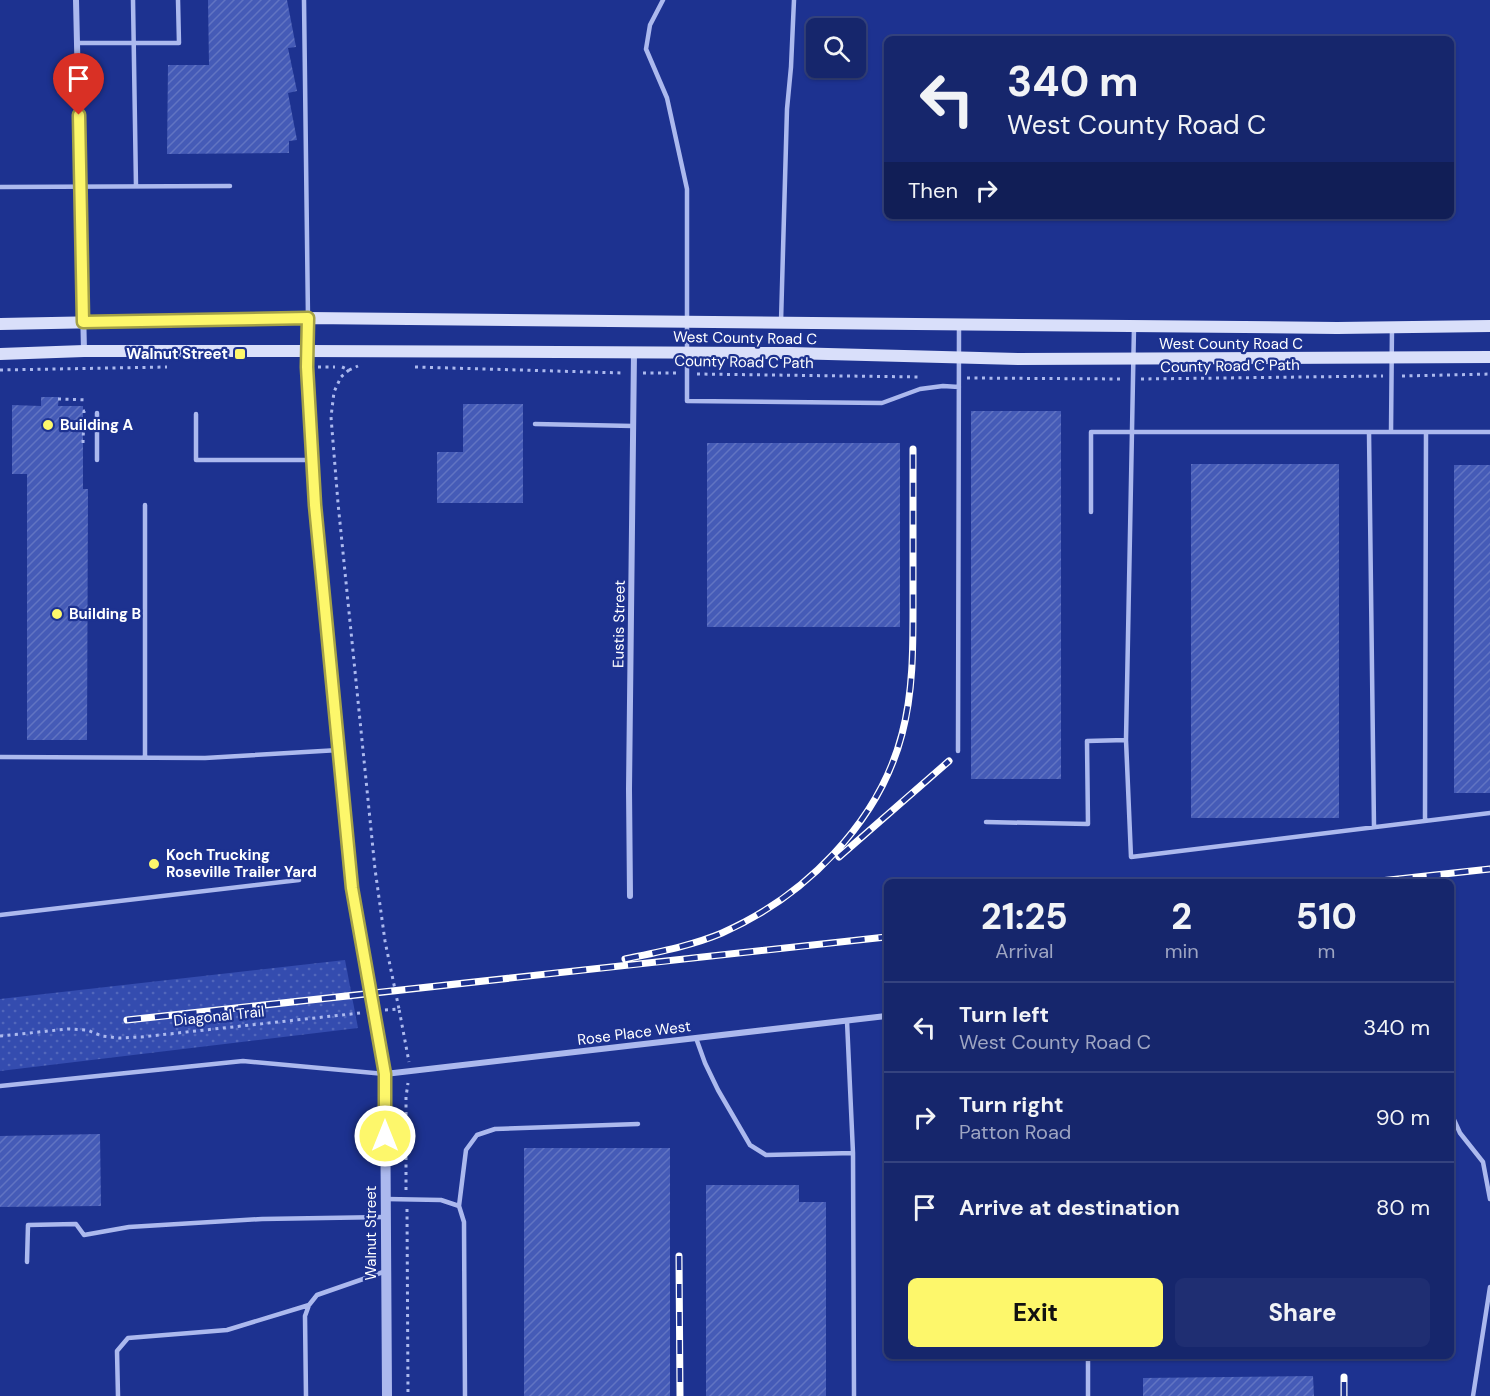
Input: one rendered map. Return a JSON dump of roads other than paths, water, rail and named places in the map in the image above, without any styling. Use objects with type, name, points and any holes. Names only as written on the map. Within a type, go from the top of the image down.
[{"type":"main road","name":"West County Road C","points":[[0,324],[308,318],[1134,326],[1490,326]]},
{"type":"main road","name":"West County Road C","points":[[0,354],[84,351],[307,351],[688,352],[1133,359],[1490,357]]},
{"type":"street","points":[[75,0],[84,351]]},
{"type":"street","name":"Walnut Street","points":[[308,318],[307,367],[311,460],[352,888],[385,1074],[387,1396]]},
{"type":"street","name":"Eustis Street","points":[[630,896],[628,789],[634,352]]},
{"type":"street","name":"Rose Place West","points":[[385,1074],[884,1016]]},
{"type":"lane","points":[[133,0],[136,186]]},
{"type":"lane","points":[[77,43],[179,43],[178,0]]},
{"type":"lane","points":[[304,0],[308,318]]},
{"type":"lane","points":[[663,0],[650,25],[646,49],[667,98],[687,189],[687,401],[882,404],[920,389],[943,386],[959,387]]},
{"type":"lane","points":[[781,322],[787,109],[794,0]]},
{"type":"lane","points":[[0,187],[230,186]]},
{"type":"lane","points":[[958,751],[959,324]]},
{"type":"lane","points":[[1134,326],[1126,740],[1131,857],[1490,813]]},
{"type":"lane","points":[[1391,432],[1392,327]]},
{"type":"lane","points":[[97,413],[97,459]]},
{"type":"lane","points":[[195,414],[195,460],[311,460]]},
{"type":"lane","points":[[535,424],[633,426]]},
{"type":"lane","points":[[1090,512],[1090,432],[1490,432]]},
{"type":"lane","points":[[1369,432],[1374,827]]},
{"type":"lane","points":[[1425,821],[1426,432]]},
{"type":"lane","points":[[145,505],[145,758]]},
{"type":"lane","points":[[986,822],[1088,824],[1087,741],[1126,740]]},
{"type":"lane","points":[[0,757],[205,758],[339,750]]},
{"type":"lane","points":[[0,915],[299,880]]},
{"type":"lane","points":[[847,1021],[853,1153],[854,1396]]},
{"type":"lane","points":[[696,1038],[718,1090],[750,1145],[766,1155],[853,1153]]},
{"type":"lane","points":[[0,1086],[243,1061],[385,1074]]},
{"type":"lane","points":[[1454,1120],[1460,1133],[1483,1162],[1490,1198]]},
{"type":"lane","points":[[465,1396],[464,1222],[459,1206],[466,1150],[477,1134],[495,1129],[638,1124]]},
{"type":"lane","points":[[386,1199],[441,1200],[459,1206]]},
{"type":"lane","points":[[27,1262],[28,1225],[76,1224],[84,1235],[129,1227],[262,1219],[386,1217]]},
{"type":"lane","points":[[306,1396],[305,1316],[309,1305],[317,1295],[386,1271]]},
{"type":"lane","points":[[1473,1396],[1490,1287]]},
{"type":"lane","points":[[118,1396],[117,1351],[128,1338],[227,1330],[309,1305]]},
{"type":"lane","points":[[1088,1359],[1088,1396]]},
{"type":"railway","points":[[625,959],[698,942],[752,918],[809,878],[857,827],[876,798],[891,767],[902,734],[911,682],[913,449]]},
{"type":"railway","points":[[839,857],[949,761]]},
{"type":"railway","points":[[1398,879],[1490,869]]},
{"type":"railway","points":[[127,1020],[884,937]]},
{"type":"railway","points":[[679,1256],[680,1396]]},
{"type":"railway","points":[[1344,1377],[1344,1396]]},
{"type":"place","name":"Walnut Street","points":[[240,354]]},
{"type":"place","name":"Building A","points":[[48,425]]},
{"type":"place","name":"Building B","points":[[57,614]]},
{"type":"place","name":"Koch Trucking Roseville Trailer Yard","points":[[154,864]]}]
